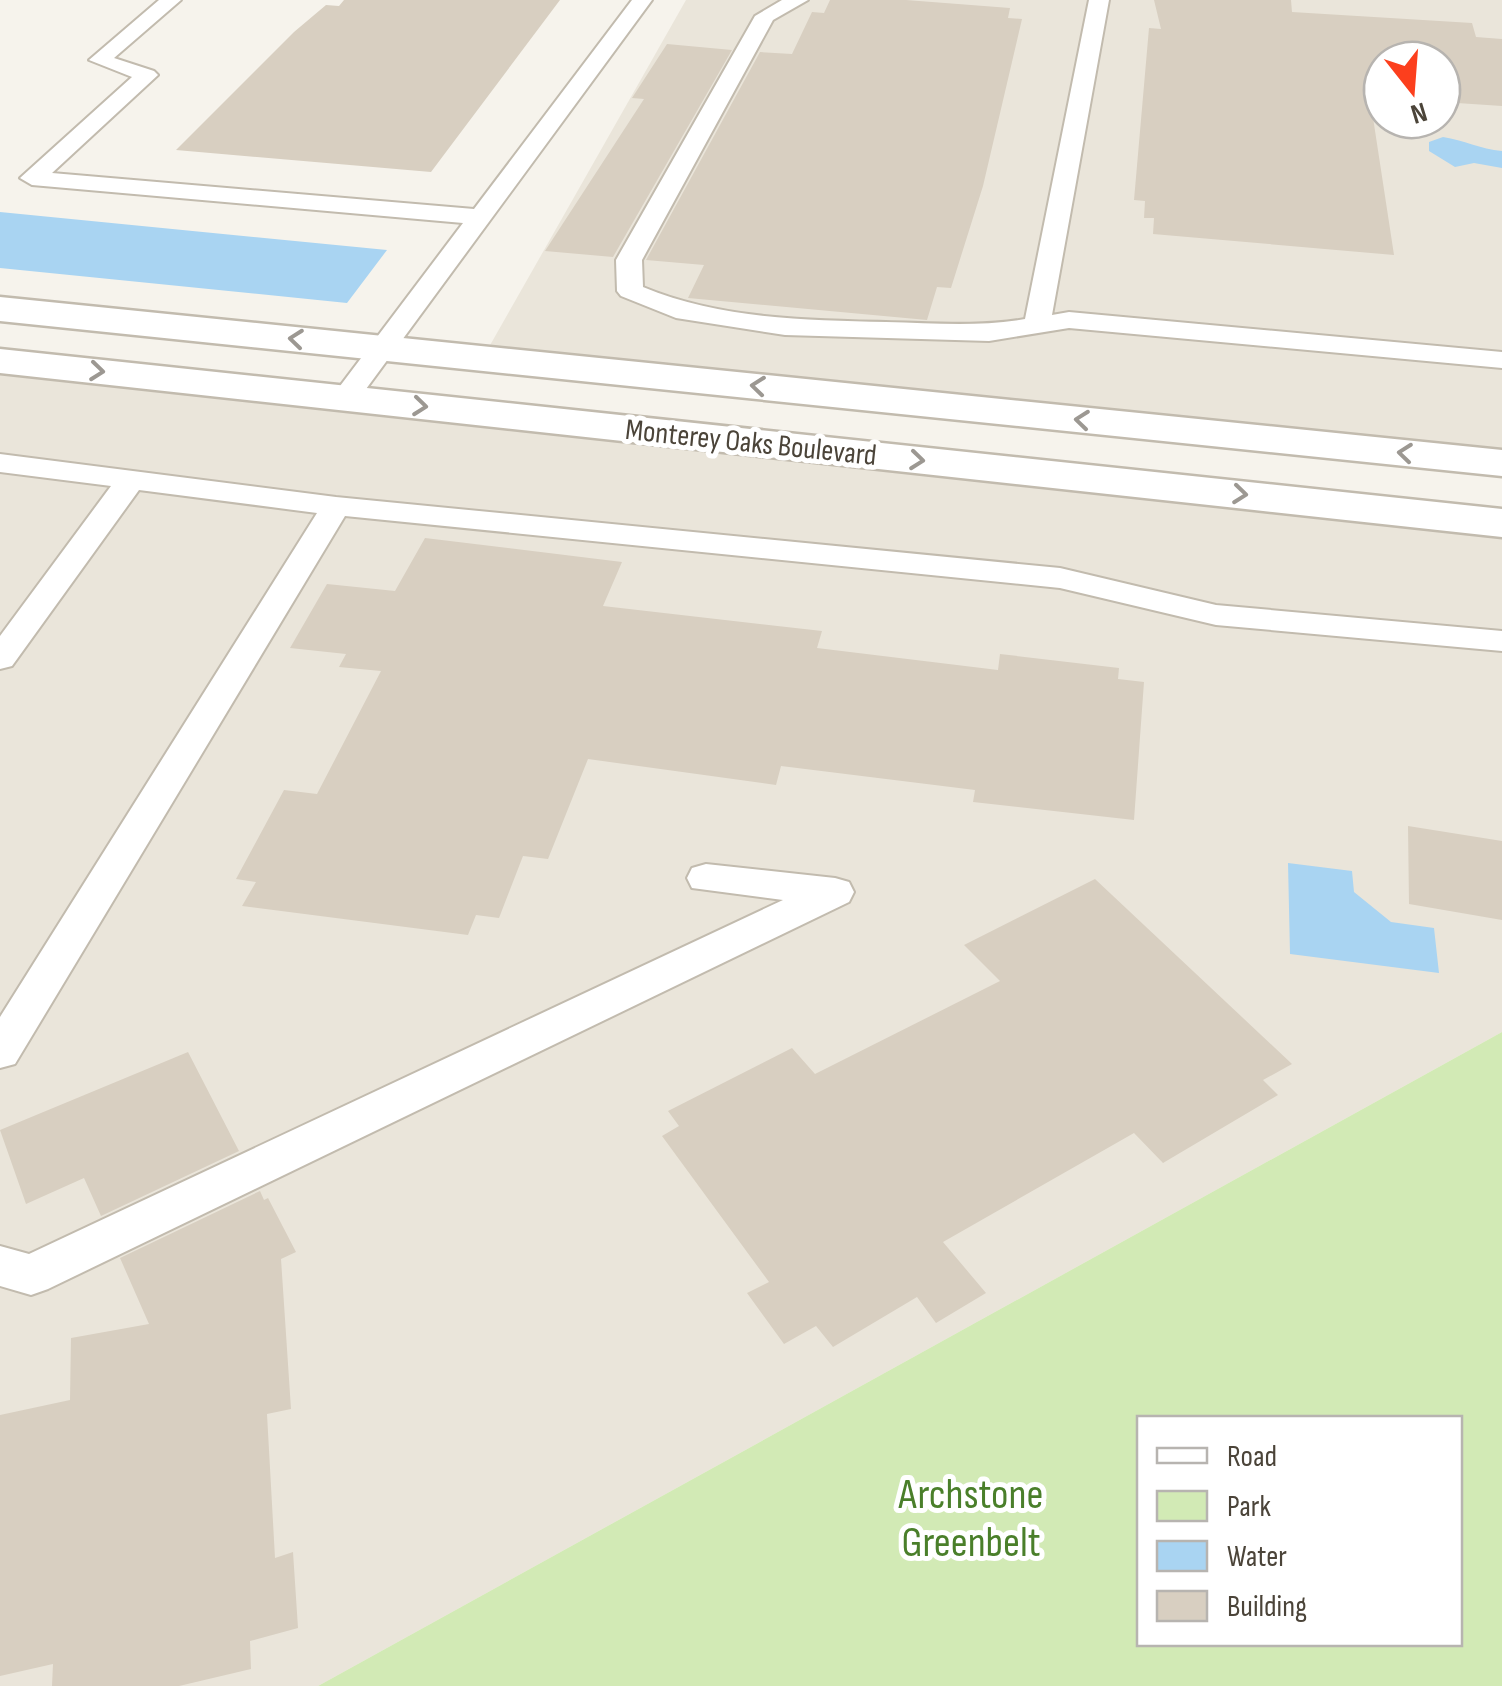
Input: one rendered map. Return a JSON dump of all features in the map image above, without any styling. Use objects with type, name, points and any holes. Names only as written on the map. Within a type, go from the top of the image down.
[{"type":"street","name":"Monterey Oaks Boulevard","points":[[0,309],[1502,463]]},
{"type":"street","name":"Monterey Oaks Boulevard","points":[[0,361],[1502,523]]},
{"type":"lane","points":[[171,0],[99,60],[147,76],[24,177],[480,217]]},
{"type":"lane","points":[[345,398],[642,0]]},
{"type":"lane","points":[[798,0],[765,16],[630,260],[630,291],[676,310],[784,327],[988,332],[1069,320],[1502,360]]},
{"type":"lane","points":[[1037,325],[1100,0]]},
{"type":"lane","points":[[0,463],[336,506],[1060,578],[1216,614],[1502,640]]},
{"type":"lane","points":[[0,658],[132,479]]},
{"type":"lane","points":[[0,1052],[336,506]]},
{"type":"lane","points":[[0,1266],[31,1274],[835,892],[706,878]]},
{"type":"shaded area","points":[[686,0],[1502,0],[1502,449],[489,347]]},
{"type":"shaded area","points":[[0,375],[1502,537],[1502,1032],[318,1686],[0,1686]]},
{"type":"green space","name":"Archstone Greenbelt","points":[[1502,1032],[1502,1686],[318,1686]]},
{"type":"water","points":[[1455,140],[1502,151],[1502,168],[1474,163],[1455,167],[1429,151],[1429,142]]},
{"type":"water","points":[[0,212],[387,250],[347,303],[0,268]]},
{"type":"water","points":[[1288,863],[1352,871],[1354,892],[1391,922],[1434,928],[1439,973],[1290,954]]},
{"type":"building","points":[[344,0],[560,0],[431,172],[176,150],[294,32],[326,5],[339,6]]},
{"type":"building","points":[[830,0],[906,0],[1010,8],[1008,18],[1022,19],[983,186],[951,288],[937,287],[927,320],[688,298],[704,265],[646,260],[760,52],[792,54],[812,12],[824,13]]},
{"type":"building","points":[[1154,0],[1291,0],[1292,12],[1472,23],[1476,37],[1502,39],[1502,106],[1462,103],[1462,40],[1362,40],[1362,140],[1376,140],[1394,255],[1153,234],[1154,218],[1144,218],[1145,201],[1134,200],[1149,28],[1161,29]]},
{"type":"building","points":[[667,44],[732,50],[613,257],[545,251],[644,99],[632,98]]},
{"type":"building","points":[[425,538],[622,562],[603,606],[822,631],[817,648],[998,670],[1000,654],[1119,668],[1118,679],[1144,682],[1134,820],[973,802],[975,790],[781,766],[776,785],[588,759],[548,859],[523,856],[499,918],[476,915],[468,935],[242,906],[256,882],[236,879],[284,790],[317,794],[381,671],[339,667],[346,654],[290,648],[327,584],[395,591]]},
{"type":"building","points":[[1408,826],[1502,841],[1502,920],[1409,904]]},
{"type":"building","points":[[1095,879],[1292,1064],[1263,1080],[1278,1095],[1163,1163],[1134,1133],[943,1242],[986,1293],[936,1323],[917,1297],[833,1347],[816,1326],[784,1344],[747,1293],[769,1282],[662,1136],[679,1126],[668,1111],[792,1048],[815,1074],[1000,981],[964,945]]},
{"type":"building","points":[[188,1052],[239,1151],[101,1216],[84,1178],[26,1204],[0,1130]]},
{"type":"building","points":[[260,1191],[264,1200],[268,1198],[296,1252],[281,1259],[291,1409],[267,1414],[275,1558],[293,1552],[298,1628],[250,1641],[251,1669],[179,1686],[52,1686],[53,1664],[0,1676],[0,1415],[70,1400],[71,1338],[149,1324],[120,1258]]}]
